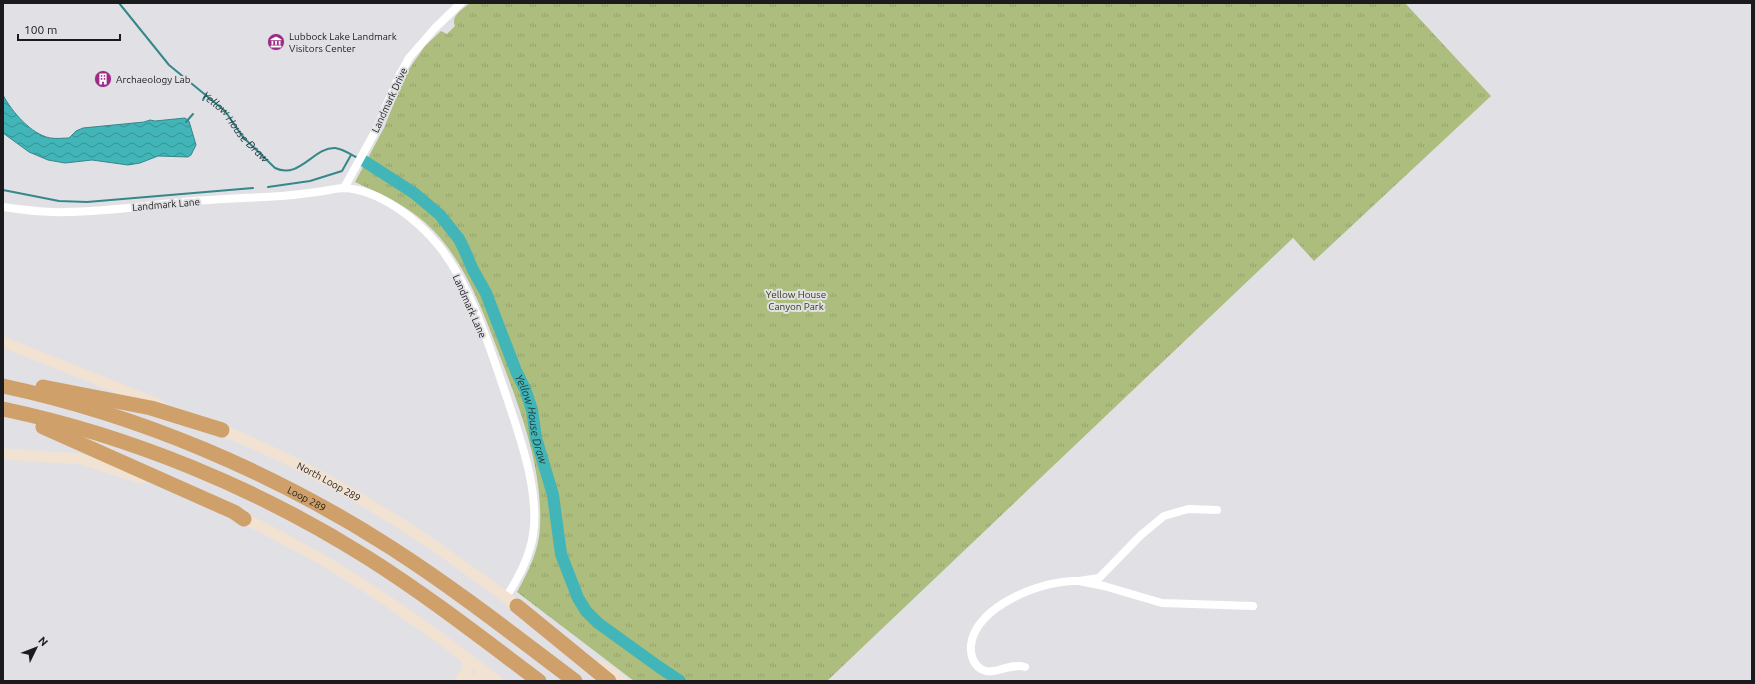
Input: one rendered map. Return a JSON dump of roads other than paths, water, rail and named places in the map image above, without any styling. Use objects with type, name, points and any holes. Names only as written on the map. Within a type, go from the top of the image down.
[{"type":"highway","points":[[3,380],[118,400],[151,408],[222,430]]},
{"type":"highway","name":"Loop 289","points":[[3,386],[72,404],[161,433],[222,457],[286,488],[346,520],[412,562],[575,681]]},
{"type":"highway","name":"Loop 289","points":[[3,409],[82,429],[133,446],[197,470],[269,503],[340,541],[399,578],[443,608],[539,681]]},
{"type":"highway","points":[[3,412],[24,418],[77,441],[234,512],[244,519]]},
{"type":"highway","points":[[511,601],[609,681]]},
{"type":"main road","name":"North Loop 289","points":[[3,342],[222,430],[265,449],[349,492],[416,534],[622,681]]},
{"type":"main road","points":[[3,454],[51,456],[81,459],[97,463],[148,480],[244,519],[304,550],[342,572],[387,601],[497,681]]},
{"type":"main road","points":[[460,681],[467,671],[467,658]]},
{"type":"main road","points":[[471,681],[486,673]]},
{"type":"street","name":"Landmark Drive","points":[[344,188],[376,130],[406,63],[421,44],[461,3]]},
{"type":"street","name":"Landmark Lane","points":[[3,207],[40,211],[84,212],[184,202],[294,195],[344,188],[368,193],[380,198],[396,208],[423,229],[440,248],[451,263],[464,286],[493,358],[521,442],[529,475],[533,504],[533,532],[530,548],[516,582],[511,601]]},
{"type":"street","points":[[1025,667],[1020,665],[1009,666],[990,672],[979,669],[972,659],[970,650],[975,629],[982,620],[996,608],[1031,591],[1053,583],[1099,578],[1141,535],[1164,516],[1188,508],[1217,510]]},
{"type":"street","points":[[1079,581],[1104,586],[1162,603],[1253,606]]},
{"type":"water","points":[[3,95],[11,108],[29,127],[43,136],[50,138],[69,138],[76,131],[83,128],[144,122],[150,120],[155,121],[185,118],[189,121],[196,145],[191,155],[188,157],[158,156],[140,163],[128,165],[92,160],[65,163],[48,160],[29,152],[3,133]]},
{"type":"waterway","name":"Yellow House Draw","points":[[119,3],[169,65],[225,111],[243,137],[275,168],[284,171],[292,170],[327,149],[335,148],[344,150],[356,157]]},
{"type":"waterway","name":"Yellow House Draw","points":[[223,3],[234,3]]},
{"type":"waterway","name":"Yellow House Draw","points":[[203,100],[206,94]]},
{"type":"waterway","points":[[186,122],[193,114]]},
{"type":"waterway","points":[[268,187],[310,181],[342,171],[351,155]]},
{"type":"waterway","name":"Yellow House Draw","points":[[364,161],[414,193],[440,215],[459,239],[473,270],[486,293],[532,410],[536,438],[553,495],[561,554],[578,598],[586,611],[598,623],[680,681]]},
{"type":"waterway","points":[[3,190],[59,201],[87,202],[253,188]]},
{"type":"place","name":"Lubbock Lake Landmark Visitors Center","points":[[276,42]]},
{"type":"place","name":"Archaeology Lab","points":[[103,79]]},
{"type":"park label","name":"Yellow House Canyon Park","points":[[796,300]]}]
